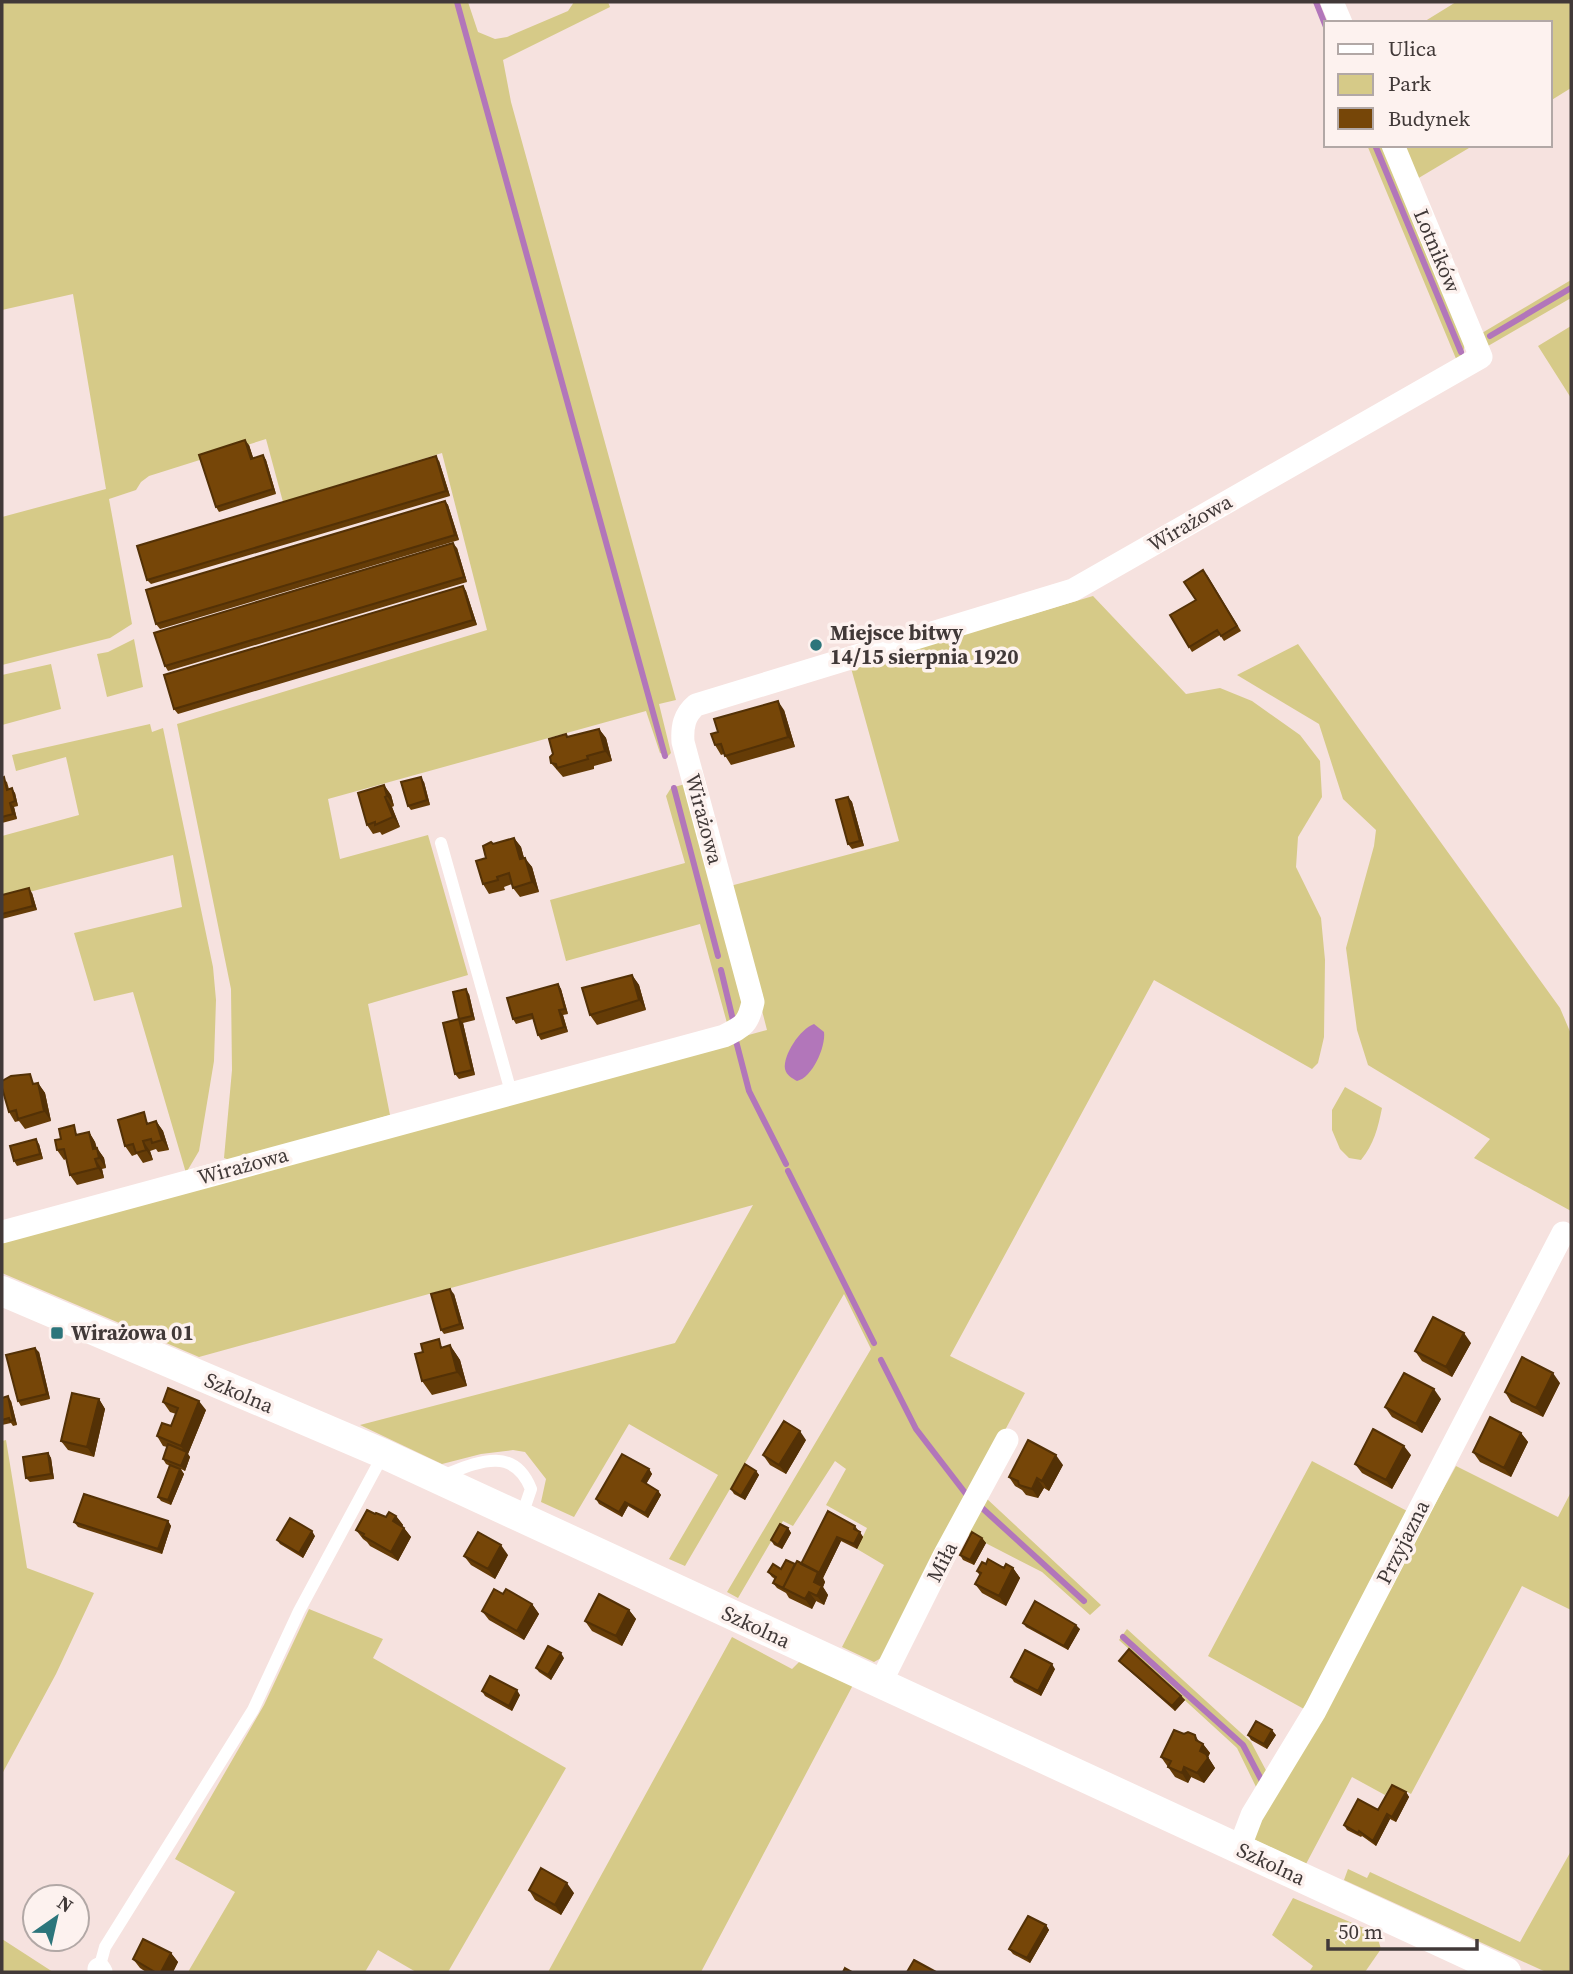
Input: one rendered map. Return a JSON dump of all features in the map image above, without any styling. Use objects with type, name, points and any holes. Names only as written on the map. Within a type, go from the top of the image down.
[{"type":"street","points":[[1332,2],[1340,21]]},
{"type":"street","name":"Lotników","points":[[1393,147],[1481,357]]},
{"type":"street","name":"Wirażowa","points":[[2,1232],[724,1036],[745,1025],[753,1002],[683,742],[682,727],[691,709],[696,705],[1073,590],[1481,357]]},
{"type":"street","name":"Przyjazna","points":[[1238,1849],[1252,1815],[1315,1711],[1563,1233]]},
{"type":"street","name":"Szkolna","points":[[2,1291],[384,1454],[1506,1972]]},
{"type":"street","name":"Miła","points":[[880,1685],[1007,1440]]},
{"type":"lane","points":[[441,843],[511,1092]]},
{"type":"lane","points":[[100,1971],[105,1947],[253,1710],[299,1611],[384,1454]]},
{"type":"lane","points":[[436,1479],[488,1460],[500,1460],[515,1466],[526,1477],[531,1489],[521,1518]]},
{"type":"green space","points":[[2,2],[468,2],[478,32],[495,39],[507,37],[568,11],[574,2],[608,2],[610,7],[503,60],[511,102],[676,700],[659,704],[671,753],[668,756],[660,753],[646,711],[328,799],[340,859],[428,835],[468,975],[368,1004],[390,1115],[232,1161],[224,1158],[232,1070],[231,989],[177,724],[487,630],[442,453],[283,502],[266,439],[149,476],[136,490],[109,499],[132,624],[110,638],[2,665],[2,517],[106,489],[73,294],[2,310]]},
{"type":"green space","points":[[1456,2],[1571,2],[1571,88],[1552,100],[1552,21],[1425,21]]},
{"type":"green space","points":[[1368,147],[1386,147],[1465,345],[1457,361]]},
{"type":"green space","points":[[1404,147],[1471,147],[1417,179]]},
{"type":"green space","points":[[1571,280],[1571,298],[1488,346],[1482,333]]},
{"type":"green space","points":[[1571,326],[1571,398],[1538,346]]},
{"type":"green space","points":[[1093,596],[1186,694],[1220,688],[1252,701],[1300,735],[1320,761],[1322,797],[1298,837],[1296,867],[1321,918],[1325,960],[1324,1037],[1318,1063],[1312,1069],[1154,980],[950,1356],[1025,1393],[883,1657],[874,1662],[842,1647],[884,1565],[857,1549],[867,1528],[826,1505],[846,1469],[835,1461],[793,1526],[783,1521],[738,1598],[727,1592],[871,1349],[844,1294],[685,1566],[669,1559],[718,1475],[629,1424],[574,1517],[541,1502],[546,1479],[525,1452],[513,1450],[481,1454],[442,1464],[360,1425],[675,1343],[753,1205],[199,1357],[2,1273],[2,1240],[767,1030],[730,886],[899,841],[851,668]]},
{"type":"green space","points":[[134,639],[143,687],[107,697],[97,654],[108,652]]},
{"type":"green space","points":[[1298,644],[1560,1008],[1571,1034],[1571,1211],[1474,1158],[1490,1139],[1368,1065],[1357,1030],[1346,948],[1376,830],[1343,799],[1319,724],[1237,675]]},
{"type":"green space","points":[[51,664],[61,709],[2,725],[2,675]]},
{"type":"green space","points":[[150,724],[152,732],[163,728],[213,967],[216,1000],[214,1061],[199,1151],[186,1173],[133,992],[94,1001],[74,933],[182,907],[173,855],[2,899],[2,836],[79,815],[66,757],[16,771],[12,755]]},
{"type":"green space","points":[[685,784],[743,1007],[742,1015],[727,1023],[700,924],[566,961],[550,900],[685,863],[666,796],[671,788]]},
{"type":"green space","points":[[1345,1087],[1382,1108],[1375,1136],[1361,1160],[1349,1158],[1340,1149],[1332,1130],[1332,1110]]},
{"type":"green space","points":[[6,1440],[27,1568],[94,1593],[56,1674],[2,1774],[2,1441]]},
{"type":"green space","points":[[1312,1461],[1409,1512],[1304,1709],[1208,1656]]},
{"type":"green space","points":[[1456,1466],[1558,1517],[1571,1492],[1571,1610],[1522,1586],[1411,1794],[1392,1784],[1385,1795],[1352,1777],[1306,1864],[1251,1838]]},
{"type":"green space","points":[[986,1498],[1101,1605],[1090,1615],[1042,1572],[968,1534]]},
{"type":"green space","points":[[309,1609],[383,1639],[373,1658],[566,1768],[448,1972],[416,1972],[378,1950],[365,1972],[188,1972],[235,1892],[175,1859],[264,1705]]},
{"type":"green space","points":[[1127,1629],[1251,1742],[1269,1776],[1259,1793],[1237,1748],[1119,1640]]},
{"type":"green space","points":[[732,1637],[792,1669],[802,1659],[853,1685],[701,1972],[548,1972]]},
{"type":"green space","points":[[1571,1851],[1571,1972],[1546,1972],[1344,1880],[1348,1869],[1367,1878],[1370,1872],[1520,1942]]},
{"type":"green space","points":[[1293,1898],[1376,1933],[1381,1949],[1365,1972],[1309,1972],[1313,1966],[1272,1935]]},
{"type":"green space","points":[[2,1939],[53,1972],[2,1972]]},
{"type":"shaded area","points":[[814,1024],[824,1032],[823,1046],[813,1068],[803,1079],[797,1081],[786,1071],[785,1063],[798,1037]]},
{"type":"building","points":[[245,440],[251,459],[263,455],[273,489],[216,507],[199,455]]},
{"type":"building","points":[[436,456],[446,491],[147,580],[137,546]]},
{"type":"building","points":[[445,501],[455,535],[156,624],[146,590]]},
{"type":"building","points":[[453,543],[464,577],[165,666],[154,633]]},
{"type":"building","points":[[1203,570],[1237,626],[1221,636],[1217,630],[1189,647],[1170,615],[1196,600],[1184,582]]},
{"type":"building","points":[[463,586],[473,620],[174,709],[164,675]]},
{"type":"building","points":[[778,701],[788,737],[725,756],[721,744],[715,745],[711,734],[718,732],[714,719]]},
{"type":"building","points":[[599,729],[605,751],[557,768],[556,764],[551,763],[550,757],[553,754],[549,739]]},
{"type":"building","points":[[4,777],[7,790],[12,788],[15,801],[10,803],[13,814],[2,817],[2,778]]},
{"type":"building","points":[[421,777],[427,800],[408,806],[401,782]]},
{"type":"building","points":[[384,785],[385,797],[393,817],[375,825],[375,822],[367,825],[358,793]]},
{"type":"building","points":[[848,797],[860,841],[848,844],[836,800]]},
{"type":"building","points":[[514,838],[520,859],[525,858],[532,882],[513,888],[509,873],[497,877],[498,880],[483,884],[476,861],[486,858],[483,846]]},
{"type":"building","points":[[29,888],[33,906],[2,914],[2,895]]},
{"type":"building","points":[[632,975],[639,1000],[590,1015],[582,988]]},
{"type":"building","points":[[558,984],[565,1009],[559,1010],[564,1027],[538,1035],[532,1014],[513,1019],[507,998]]},
{"type":"building","points":[[466,989],[472,1016],[459,1019],[453,992]]},
{"type":"building","points":[[459,1019],[472,1070],[455,1074],[443,1023]]},
{"type":"building","points":[[30,1074],[33,1084],[38,1083],[44,1111],[18,1119],[16,1110],[9,1112],[2,1081],[11,1076]]},
{"type":"building","points":[[144,1112],[147,1124],[156,1121],[162,1140],[152,1143],[151,1139],[143,1141],[146,1150],[136,1153],[133,1144],[125,1146],[118,1120]]},
{"type":"building","points":[[74,1125],[76,1135],[89,1132],[93,1149],[97,1148],[99,1158],[95,1159],[98,1168],[70,1175],[64,1149],[57,1150],[55,1140],[61,1139],[59,1129]]},
{"type":"building","points":[[36,1139],[40,1154],[14,1161],[10,1146]]},
{"type":"building","points":[[450,1289],[460,1324],[441,1330],[431,1294]]},
{"type":"building","points":[[1433,1317],[1464,1333],[1446,1367],[1415,1351]]},
{"type":"building","points":[[439,1339],[441,1348],[450,1345],[457,1372],[422,1381],[415,1354],[423,1352],[421,1344]]},
{"type":"building","points":[[35,1348],[47,1394],[18,1401],[6,1355]]},
{"type":"building","points":[[1522,1357],[1553,1373],[1536,1408],[1505,1392]]},
{"type":"building","points":[[1404,1373],[1434,1389],[1416,1424],[1385,1407]]},
{"type":"building","points":[[168,1388],[199,1401],[181,1446],[157,1436],[162,1423],[171,1426],[178,1408],[163,1402]]},
{"type":"building","points":[[72,1393],[99,1399],[87,1447],[61,1441]]},
{"type":"building","points":[[8,1396],[13,1420],[10,1421],[9,1418],[2,1420],[2,1398]]},
{"type":"building","points":[[1490,1417],[1521,1433],[1504,1468],[1473,1452]]},
{"type":"building","points":[[784,1421],[800,1431],[779,1465],[763,1455]]},
{"type":"building","points":[[1373,1429],[1404,1446],[1386,1480],[1355,1464]]},
{"type":"building","points":[[1028,1440],[1056,1455],[1042,1481],[1037,1478],[1032,1489],[1019,1485],[1018,1481],[1009,1477]]},
{"type":"building","points":[[168,1444],[187,1452],[181,1466],[163,1459]]},
{"type":"building","points":[[48,1453],[51,1474],[26,1478],[23,1457]]},
{"type":"building","points":[[622,1454],[649,1469],[642,1481],[658,1491],[645,1513],[625,1502],[619,1512],[596,1499]]},
{"type":"building","points":[[745,1464],[756,1471],[741,1496],[731,1489]]},
{"type":"building","points":[[170,1465],[180,1469],[168,1500],[158,1497]]},
{"type":"building","points":[[84,1494],[168,1521],[158,1549],[74,1522]]},
{"type":"building","points":[[367,1510],[386,1517],[389,1512],[396,1516],[393,1521],[404,1528],[391,1552],[356,1530]]},
{"type":"building","points":[[828,1511],[855,1526],[854,1529],[860,1532],[854,1544],[837,1537],[819,1573],[801,1564]]},
{"type":"building","points":[[290,1518],[312,1531],[299,1553],[277,1540]]},
{"type":"building","points":[[780,1524],[788,1528],[778,1545],[771,1540]]},
{"type":"building","points":[[478,1532],[501,1545],[488,1569],[464,1556]]},
{"type":"building","points":[[972,1532],[982,1538],[970,1560],[960,1555]]},
{"type":"building","points":[[988,1559],[1004,1568],[1006,1564],[1013,1568],[999,1596],[975,1584],[981,1573],[977,1571],[982,1562],[986,1564]]},
{"type":"building","points":[[786,1560],[795,1564],[783,1588],[773,1583],[776,1577],[768,1572],[773,1564],[781,1569]]},
{"type":"building","points":[[797,1561],[818,1572],[814,1582],[822,1586],[817,1596],[809,1592],[805,1599],[783,1588]]},
{"type":"building","points":[[494,1589],[503,1594],[506,1589],[532,1604],[517,1631],[482,1611]]},
{"type":"building","points":[[599,1594],[629,1610],[616,1636],[585,1621]]},
{"type":"building","points":[[1035,1601],[1076,1625],[1064,1646],[1023,1623]]},
{"type":"building","points":[[548,1646],[561,1653],[548,1675],[536,1668]]},
{"type":"building","points":[[1129,1649],[1181,1696],[1172,1706],[1119,1661]]},
{"type":"building","points":[[1025,1650],[1052,1664],[1038,1691],[1011,1677]]},
{"type":"building","points":[[490,1676],[517,1690],[509,1706],[482,1691]]},
{"type":"building","points":[[1256,1721],[1272,1730],[1264,1744],[1248,1735]]},
{"type":"building","points":[[1174,1730],[1195,1735],[1196,1740],[1203,1744],[1200,1751],[1208,1758],[1197,1773],[1184,1767],[1182,1773],[1168,1767],[1171,1761],[1161,1757]]},
{"type":"building","points":[[1392,1785],[1406,1792],[1392,1817],[1387,1814],[1373,1841],[1344,1825],[1358,1799],[1378,1810]]},
{"type":"building","points":[[541,1868],[567,1883],[555,1905],[529,1890]]},
{"type":"building","points":[[1028,1916],[1046,1925],[1027,1958],[1009,1949]]},
{"type":"building","points":[[143,1939],[171,1953],[161,1972],[155,1972],[133,1959]]},
{"type":"building","points":[[914,1960],[936,1972],[907,1972]]},
{"type":"waterway","points":[[457,2],[665,756]]},
{"type":"waterway","points":[[1316,2],[1324,22]]},
{"type":"waterway","points":[[1376,147],[1461,352]]},
{"type":"waterway","points":[[1490,336],[1571,288]]},
{"type":"waterway","points":[[674,788],[718,956]]},
{"type":"waterway","points":[[721,970],[733,1020]]},
{"type":"waterway","points":[[736,1041],[749,1091],[786,1164]]},
{"type":"waterway","points":[[788,1171],[874,1343]]},
{"type":"waterway","points":[[881,1360],[916,1429],[966,1494]]},
{"type":"waterway","points":[[981,1507],[1084,1601]]},
{"type":"waterway","points":[[1123,1637],[1243,1745],[1263,1783]]},
{"type":"place","name":"Miejsce bitwy 14/15 sierpnia 1920","points":[[816,645]]},
{"type":"place","name":"Wirażowa 01","points":[[57,1333]]}]
